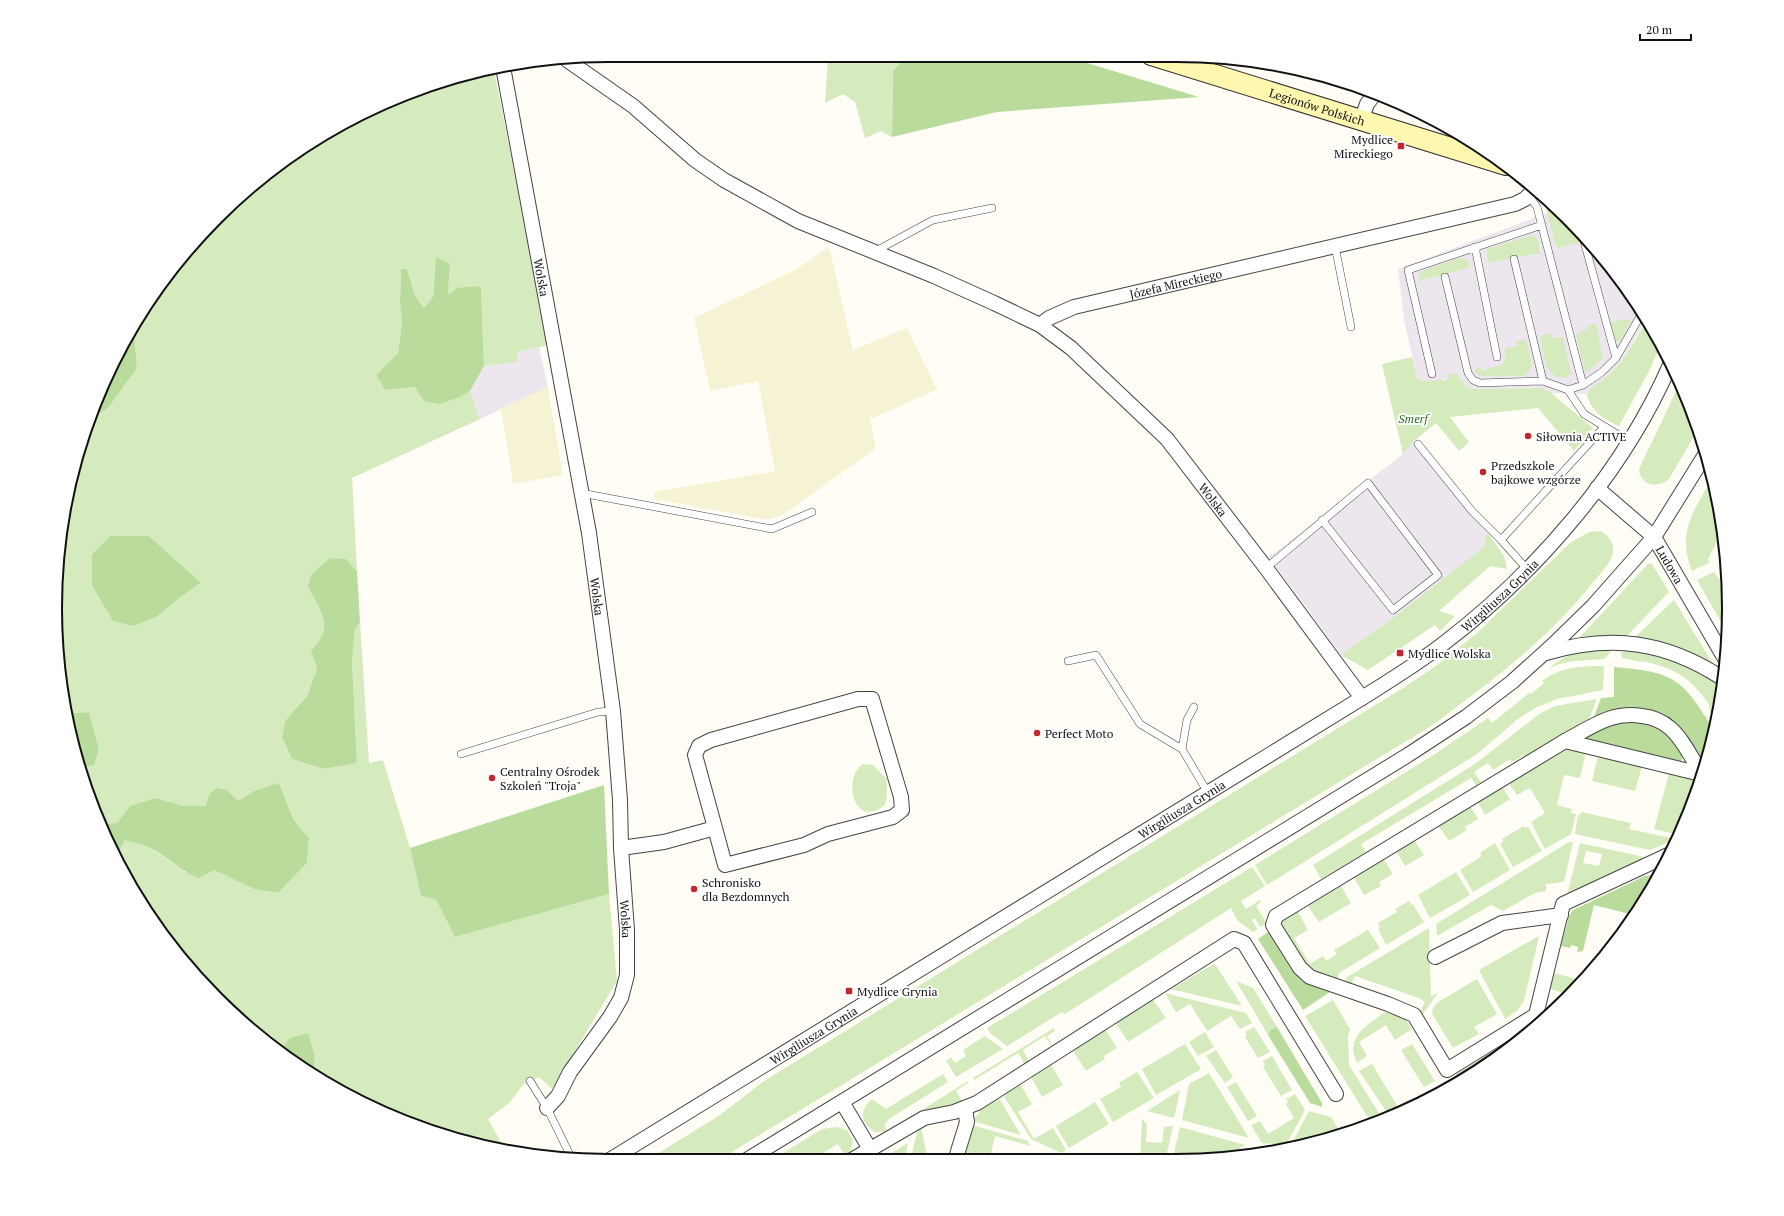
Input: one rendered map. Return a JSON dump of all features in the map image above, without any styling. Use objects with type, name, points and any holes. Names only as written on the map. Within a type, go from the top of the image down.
[{"type":"street","name":"Legionów Polskich","points":[[1173,62],[1486,159]]},
{"type":"street","points":[[571,63],[633,106],[695,160],[724,180],[798,221],[934,276],[1040,326]]},
{"type":"street","name":"Wolska","points":[[504,72],[589,533],[613,711],[620,800],[621,848],[627,930],[627,975],[621,998],[610,1017],[570,1072],[558,1096],[547,1108]]},
{"type":"street","points":[[1361,121],[1367,104],[1372,99]]},
{"type":"street","name":"Józefa Mireckiego","points":[[1040,326],[1049,318],[1074,307],[1515,204],[1531,193]]},
{"type":"street","name":"Wolska","points":[[1040,326],[1072,348],[1167,439],[1266,568],[1362,698]]},
{"type":"street","name":"Wirgiliusza Grynia","points":[[619,1154],[1362,698],[1420,660],[1450,638],[1486,608],[1527,569],[1561,533],[1630,442],[1652,403],[1668,371]]},
{"type":"street","points":[[757,1154],[1433,739],[1484,704],[1544,653],[1593,606],[1654,537],[1701,461]]},
{"type":"street","name":"Ludowa","points":[[1596,488],[1654,537],[1720,651]]},
{"type":"street","points":[[1544,653],[1561,648],[1601,643],[1635,643],[1675,653],[1700,663],[1717,675]]},
{"type":"street","points":[[858,699],[872,699],[901,796],[902,810],[892,817],[828,834],[804,845],[725,866],[715,828],[695,755],[699,746],[711,740],[858,699]]},
{"type":"street","points":[[1661,858],[1563,904],[1536,1015],[1447,1070],[1414,1015],[1388,1004],[1310,978],[1304,974],[1273,925],[1276,916],[1565,741],[1614,716],[1628,714],[1648,716],[1661,721],[1676,734],[1697,768]]},
{"type":"street","points":[[1565,741],[1696,773]]},
{"type":"street","points":[[621,848],[664,842],[715,828]]},
{"type":"street","points":[[1435,957],[1502,923],[1561,915]]},
{"type":"street","points":[[862,1154],[924,1118],[965,1108],[977,1103],[1234,939],[1244,943],[1336,1094]]},
{"type":"street","points":[[842,1102],[870,1149]]},
{"type":"street","points":[[957,1154],[967,1122],[965,1108]]},
{"type":"lane","points":[[1532,194],[1583,386]]},
{"type":"lane","points":[[874,252],[933,220],[992,208]]},
{"type":"lane","points":[[1432,374],[1408,270],[1542,226]]},
{"type":"lane","points":[[1335,246],[1351,327]]},
{"type":"lane","points":[[1585,246],[1616,358]]},
{"type":"lane","points":[[1475,247],[1497,357]]},
{"type":"lane","points":[[1514,259],[1543,381]]},
{"type":"lane","points":[[1445,277],[1468,373],[1473,380],[1480,383],[1543,381],[1568,390],[1583,386],[1602,372],[1616,358],[1639,319]]},
{"type":"lane","points":[[1568,390],[1584,414],[1630,442]]},
{"type":"lane","points":[[1501,540],[1604,427]]},
{"type":"lane","points":[[1418,444],[1472,511],[1527,569]]},
{"type":"lane","points":[[1266,568],[1322,520],[1368,483],[1438,575],[1393,610],[1322,520]]},
{"type":"lane","points":[[581,493],[772,529],[812,512]]},
{"type":"lane","points":[[1068,661],[1096,656],[1140,724],[1182,749],[1208,793]]},
{"type":"lane","points":[[1182,749],[1187,720],[1194,707]]},
{"type":"lane","points":[[461,754],[598,712],[613,711]]},
{"type":"lane","points":[[530,1081],[547,1108],[569,1153]]},
{"type":"shaded area","points":[[1547,213],[1554,214],[1587,248],[1630,305],[1643,325],[1627,353],[1610,375],[1587,394],[1551,393],[1542,388],[1472,389],[1449,379],[1427,382],[1417,378],[1404,320],[1398,269]]},
{"type":"shaded area","points":[[829,247],[853,350],[907,328],[937,390],[870,419],[876,448],[783,515],[768,520],[655,499],[654,492],[775,471],[758,381],[710,391],[694,318],[795,270]]},
{"type":"shaded area","points":[[539,347],[548,387],[480,419],[470,391],[484,366],[517,362],[516,352]]},
{"type":"shaded area","points":[[548,387],[563,475],[513,484],[501,409]]},
{"type":"shaded area","points":[[1414,441],[1487,532],[1485,547],[1398,614],[1341,655],[1269,557],[1403,454]]},
{"type":"green space","points":[[828,62],[901,62],[893,71],[892,137],[881,131],[865,138],[855,102],[843,94],[825,103]]},
{"type":"green space","points":[[901,62],[1084,62],[1199,97],[997,112],[892,137],[893,71]]},
{"type":"green space","points":[[495,74],[548,345],[517,352],[517,362],[484,366],[481,286],[448,294],[450,264],[434,277],[433,297],[424,308],[415,296],[407,270],[401,269],[400,303],[402,323],[398,353],[376,375],[385,390],[415,387],[460,397],[470,391],[480,419],[352,478],[357,571],[346,559],[308,587],[321,612],[324,627],[318,642],[311,650],[317,669],[307,696],[285,721],[282,737],[292,759],[323,769],[357,763],[352,661],[355,629],[360,622],[369,763],[383,760],[410,848],[421,896],[436,900],[455,937],[609,894],[617,981],[552,1089],[539,1077],[523,1085],[509,1103],[488,1119],[502,1144],[432,1125],[367,1098],[314,1068],[315,1057],[293,1053],[276,1041],[248,1019],[197,968],[154,911],[135,881],[119,850],[125,839],[157,852],[185,872],[214,870],[254,889],[278,893],[307,863],[309,838],[293,819],[279,783],[256,790],[238,802],[227,790],[209,795],[205,806],[184,806],[155,798],[130,806],[117,823],[107,824],[91,784],[86,766],[94,764],[99,749],[89,712],[73,713],[72,715],[63,644],[63,572],[68,531],[71,519],[70,516],[72,501],[91,432],[98,415],[109,407],[137,368],[134,336],[154,305],[197,248],[248,197],[305,154],[335,135],[367,118],[432,91]],"holes":[[[149,536],[200,583],[179,598]]]},
{"type":"green space","points":[[1546,209],[1548,209],[1582,242],[1558,248],[1556,246]]},
{"type":"green space","points":[[1532,235],[1538,239],[1540,253],[1488,263],[1487,249]]},
{"type":"green space","points":[[436,257],[450,264],[448,294],[453,292],[456,288],[481,286],[484,366],[470,391],[460,397],[440,404],[424,401],[415,387],[385,390],[376,375],[398,353],[402,323],[400,303],[401,269],[407,269],[415,296],[424,308],[433,297]]},
{"type":"green space","points":[[1460,258],[1469,260],[1469,268],[1419,281],[1419,274],[1424,270]]},
{"type":"green space","points":[[1631,320],[1620,341],[1616,342],[1610,322]]},
{"type":"green space","points":[[1596,323],[1603,358],[1590,370],[1585,372],[1576,334],[1580,334],[1579,331],[1588,329],[1587,326]]},
{"type":"green space","points":[[1643,326],[1658,352],[1619,426],[1604,418],[1595,410],[1591,405],[1587,394],[1621,362]]},
{"type":"green space","points":[[1551,333],[1552,338],[1563,337],[1571,373],[1567,378],[1556,377],[1546,366],[1540,338],[1543,335]]},
{"type":"green space","points":[[134,336],[137,368],[109,407],[98,415],[118,367]]},
{"type":"green space","points":[[1523,339],[1526,341],[1531,360],[1528,373],[1523,376],[1481,376],[1475,373],[1476,368],[1481,367],[1483,371],[1503,364],[1506,354],[1505,348],[1517,346],[1516,341]]},
{"type":"green space","name":"Smerf","points":[[1412,357],[1417,378],[1423,381],[1442,379],[1442,381],[1449,379],[1448,374],[1456,373],[1465,385],[1472,389],[1542,388],[1551,393],[1593,428],[1574,451],[1538,408],[1450,417],[1469,442],[1459,451],[1436,423],[1414,441],[1403,454],[1382,364]]},
{"type":"green space","points":[[1676,391],[1694,436],[1669,479],[1665,482],[1655,485],[1646,482],[1640,475],[1639,469]]},
{"type":"green space","points":[[1708,486],[1712,501],[1717,541],[1708,559],[1709,563],[1692,571],[1686,545],[1687,534],[1693,512]]},
{"type":"green space","points":[[1601,531],[1610,540],[1613,546],[1613,553],[1605,568],[1577,602],[1539,640],[1518,659],[1431,726],[728,1154],[657,1154],[720,1115],[764,1081],[1403,688],[1437,665],[1477,633],[1570,543],[1589,532]]},
{"type":"green space","points":[[1487,532],[1504,556],[1507,569],[1490,566],[1439,611],[1455,616],[1440,631],[1435,625],[1368,670],[1341,655],[1398,614],[1484,547]]},
{"type":"green space","points":[[110,536],[149,536],[201,583],[179,598],[156,617],[133,626],[113,621],[92,585],[92,555]]},
{"type":"green space","points":[[330,558],[346,559],[357,571],[360,622],[355,629],[352,661],[357,763],[323,769],[292,759],[282,737],[285,721],[307,696],[317,669],[311,650],[318,642],[324,627],[321,612],[308,587],[311,575]]},
{"type":"green space","points":[[1649,563],[1652,564],[1669,592],[1625,638],[1578,639]]},
{"type":"green space","points":[[1714,572],[1720,580],[1722,623],[1697,580]]},
{"type":"green space","points":[[1674,600],[1713,664],[1715,667],[1634,638]]},
{"type":"green space","points":[[1614,647],[1605,659],[1569,662],[1548,669],[1564,658],[1579,652]]},
{"type":"green space","points":[[1626,647],[1680,660],[1716,683],[1712,715],[1709,709],[1709,704],[1702,695],[1682,676],[1657,665],[1622,658],[1621,654]]},
{"type":"green space","points":[[1603,666],[1603,690],[1557,699],[1537,707],[1518,719],[1477,754],[1267,885],[1255,865],[1432,756],[1488,718],[1492,723],[1529,693],[1531,694],[1544,683],[1542,681],[1549,676],[1571,668]]},
{"type":"green space","points":[[1614,667],[1651,672],[1675,681],[1694,699],[1710,723],[1701,758],[1677,728],[1664,719],[1593,719],[1601,698],[1614,697]]},
{"type":"green space","points":[[1597,699],[1588,722],[1526,758],[1524,755],[1512,762],[1510,759],[1493,770],[1488,763],[1474,772],[1481,782],[1476,785],[1471,778],[1361,844],[1366,852],[1321,879],[1313,865],[1475,764],[1539,714],[1555,706]]},
{"type":"green space","points":[[89,712],[99,749],[94,765],[86,766],[72,716],[73,713]]},
{"type":"green space","points":[[1628,719],[1649,723],[1660,728],[1677,746],[1682,756],[1682,760],[1680,762],[1580,739],[1591,732]]},
{"type":"green space","points":[[1572,749],[1586,752],[1580,778],[1564,775],[1557,805],[1572,809],[1571,813],[1576,814],[1571,834],[1545,849],[1531,822],[1545,813],[1530,788],[1517,795],[1508,782],[1564,750]]},
{"type":"green space","points":[[1598,756],[1642,766],[1635,791],[1592,781]]},
{"type":"green space","points":[[863,764],[873,765],[887,779],[885,804],[875,811],[867,811],[860,808],[855,802],[852,786],[857,769]]},
{"type":"green space","points":[[1669,773],[1686,777],[1694,781],[1673,834],[1654,829]]},
{"type":"green space","points":[[279,783],[293,819],[309,838],[307,863],[278,893],[254,889],[214,870],[199,878],[193,876],[153,850],[125,840],[119,851],[107,824],[117,823],[130,806],[155,798],[184,806],[205,806],[209,795],[216,788],[227,790],[238,801],[256,790]]},
{"type":"green space","points":[[604,785],[609,894],[455,937],[436,900],[421,896],[410,848]]},
{"type":"green space","points":[[1502,787],[1510,799],[1485,815],[1477,801]]},
{"type":"green space","points":[[1470,806],[1478,819],[1465,827],[1467,830],[1449,841],[1438,825]]},
{"type":"green space","points":[[1581,812],[1631,823],[1629,829],[1671,838],[1669,842],[1650,850],[1575,834],[1578,815],[1580,815]]},
{"type":"green space","points":[[1524,826],[1525,828],[1528,827],[1542,851],[1513,867],[1500,844],[1503,842],[1502,839]]},
{"type":"green space","points":[[1414,840],[1424,855],[1405,866],[1396,851]]},
{"type":"green space","points":[[1569,842],[1573,842],[1564,882],[1546,884],[1546,891],[1535,893],[1503,911],[1491,905],[1437,936],[1436,924]]},
{"type":"green space","points":[[1495,843],[1510,870],[1473,892],[1460,870],[1482,856],[1480,853]]},
{"type":"green space","points":[[1580,843],[1644,857],[1647,859],[1567,895]],"holes":[[[1586,851],[1602,854],[1599,866],[1583,863]]]},
{"type":"green space","points":[[1383,858],[1393,874],[1379,882],[1381,886],[1364,895],[1353,876]]},
{"type":"green space","points":[[1252,867],[1265,886],[1241,901],[1246,909],[1260,900],[1261,902],[1256,906],[1267,923],[1260,927],[1255,918],[1252,920],[1257,929],[1253,932],[1237,920],[1231,908],[1065,1014],[1062,1012],[1007,1046],[990,1033],[987,1028]]},
{"type":"green space","points":[[1456,872],[1470,895],[1430,918],[1418,895]]},
{"type":"green space","points":[[1652,875],[1628,914],[1594,905],[1583,951],[1577,952],[1578,947],[1571,945],[1570,948],[1561,946],[1569,916],[1573,910],[1645,876]]},
{"type":"green space","points":[[1340,884],[1351,903],[1319,922],[1307,905]]},
{"type":"green space","points":[[1409,901],[1411,905],[1413,904],[1424,922],[1386,945],[1378,929],[1380,928],[1378,923],[1397,912],[1395,909]]},
{"type":"green space","points":[[1297,910],[1308,930],[1294,938],[1310,964],[1323,956],[1326,961],[1337,954],[1334,950],[1368,930],[1380,948],[1339,973],[1337,983],[1307,970],[1280,924],[1285,917]]},
{"type":"green space","points":[[1429,928],[1431,996],[1438,993],[1422,1015],[1419,1014],[1425,1002],[1419,998],[1355,976],[1350,987],[1344,986],[1347,977]]},
{"type":"green space","points":[[1271,930],[1301,979],[1333,990],[1303,1010],[1258,939]]},
{"type":"green space","points":[[1539,936],[1524,1001],[1517,1011],[1505,1019],[1479,970]]},
{"type":"green space","points":[[1214,964],[1242,1006],[1171,989]]},
{"type":"green space","points":[[1554,973],[1576,979],[1563,993],[1550,989]]},
{"type":"green space","points":[[1477,979],[1497,1014],[1474,1027],[1479,1034],[1453,1048],[1432,1014],[1433,1008],[1438,1002]]},
{"type":"green space","points":[[1236,981],[1253,988],[1277,1027],[1270,1030],[1268,1035]]},
{"type":"green space","points":[[1165,993],[1246,1013],[1252,1023],[1240,1029],[1231,1016],[1207,1031],[1190,1004],[1176,1012]]},
{"type":"green space","points":[[1153,1000],[1166,1018],[1128,1042],[1116,1023]]},
{"type":"green space","points":[[1333,1000],[1350,1029],[1348,1036],[1349,1065],[1379,1114],[1369,1118],[1305,1016]]},
{"type":"green space","points":[[1390,1011],[1403,1015],[1412,1029],[1395,1040],[1386,1025],[1359,1042],[1367,1056],[1357,1063],[1353,1049],[1359,1033],[1368,1024],[1382,1014]]},
{"type":"green space","points":[[1254,1027],[1270,1052],[1258,1058],[1245,1037],[1247,1036],[1245,1032]]},
{"type":"green space","points":[[1277,1027],[1322,1103],[1322,1107],[1310,1103],[1268,1035],[1270,1030]]},
{"type":"green space","points":[[1054,1028],[1055,1031],[1047,1036],[1053,1046],[1052,1047],[1045,1036],[1023,1050],[1029,1061],[1025,1064],[1018,1053],[974,1080],[973,1078]]},
{"type":"green space","points":[[1105,1029],[1117,1048],[1104,1056],[1105,1059],[1086,1071],[1072,1049]]},
{"type":"green space","points":[[1205,1032],[1214,1047],[1198,1056],[1189,1042]]},
{"type":"green space","points":[[308,1033],[315,1057],[314,1068],[284,1046],[290,1038]]},
{"type":"green space","points":[[985,1036],[1003,1049],[956,1077],[946,1061],[951,1057],[955,1063],[966,1056],[963,1050]]},
{"type":"green space","points":[[1185,1044],[1201,1069],[1156,1095],[1142,1069]]},
{"type":"green space","points":[[1412,1044],[1435,1081],[1424,1087],[1401,1050]]},
{"type":"green space","points":[[1216,1050],[1233,1077],[1225,1083],[1206,1056]]},
{"type":"green space","points":[[1491,1053],[1457,1076],[1456,1074]]},
{"type":"green space","points":[[1272,1056],[1292,1090],[1281,1096],[1263,1067],[1265,1065],[1263,1061]]},
{"type":"green space","points":[[1050,1063],[1063,1085],[1042,1097],[1030,1075]]},
{"type":"green space","points":[[1372,1064],[1398,1106],[1386,1111],[1359,1071]]},
{"type":"green space","points":[[1137,1072],[1154,1098],[1113,1122],[1100,1099],[1121,1087],[1119,1083]]},
{"type":"green space","points":[[1209,1073],[1249,1138],[1182,1120],[1189,1084]]},
{"type":"green space","points":[[943,1074],[948,1082],[889,1119],[885,1124],[886,1131],[875,1132],[866,1125],[863,1112],[872,1099],[886,1109]]},
{"type":"green space","points":[[968,1081],[969,1082],[956,1091],[963,1102],[917,1113]]},
{"type":"green space","points":[[1019,1082],[1032,1104],[1018,1112],[1034,1139],[1053,1128],[1066,1150],[1061,1153],[1031,1139],[1002,1093]]},
{"type":"green space","points":[[1236,1082],[1257,1116],[1248,1121],[1227,1087]]},
{"type":"green space","points":[[1180,1090],[1174,1118],[1147,1111]]},
{"type":"green space","points":[[1295,1094],[1305,1110],[1287,1143],[1280,1144],[1262,1143],[1251,1125],[1260,1121],[1268,1134],[1294,1118],[1286,1104],[1288,1102],[1286,1099]]},
{"type":"green space","points":[[997,1095],[1021,1135],[973,1121],[984,1105]]},
{"type":"green space","points":[[1095,1102],[1109,1124],[1069,1148],[1056,1126]]},
{"type":"green space","points":[[1309,1111],[1331,1117],[1338,1129],[1317,1135],[1293,1141]]},
{"type":"green space","points":[[1142,1118],[1147,1125],[1146,1142],[1162,1143],[1164,1127],[1173,1126],[1167,1154],[1140,1154]]},
{"type":"green space","points":[[972,1125],[1028,1141],[1030,1146],[995,1136],[991,1154],[965,1153]]},
{"type":"green space","points":[[921,1126],[927,1154],[912,1154],[918,1128]]},
{"type":"green space","points":[[837,1127],[847,1130],[853,1140],[851,1150],[847,1154],[844,1154],[838,1144],[821,1154],[781,1154],[822,1129]]},
{"type":"green space","points":[[1180,1127],[1245,1145],[1238,1150],[1212,1153],[1174,1154]]},
{"type":"green space","points":[[908,1143],[906,1154],[890,1154]]},
{"type":"place","name":"Mydlice Mireckiego","points":[[1401,146]]},
{"type":"place","name":"Siłownia ACTIVE","points":[[1528,436]]},
{"type":"place","name":"Przedszkole bajkowe wzgórze","points":[[1483,472]]},
{"type":"place","name":"Mydlice Wolska","points":[[1400,653]]},
{"type":"place","name":"Perfect Moto","points":[[1037,733]]},
{"type":"place","name":"Centralny Ośrodek Szkoleń \"Troja\"","points":[[492,778]]},
{"type":"place","name":"Schronisko dla Bezdomnych","points":[[694,889]]},
{"type":"place","name":"Mydlice Grynia","points":[[849,991]]}]
